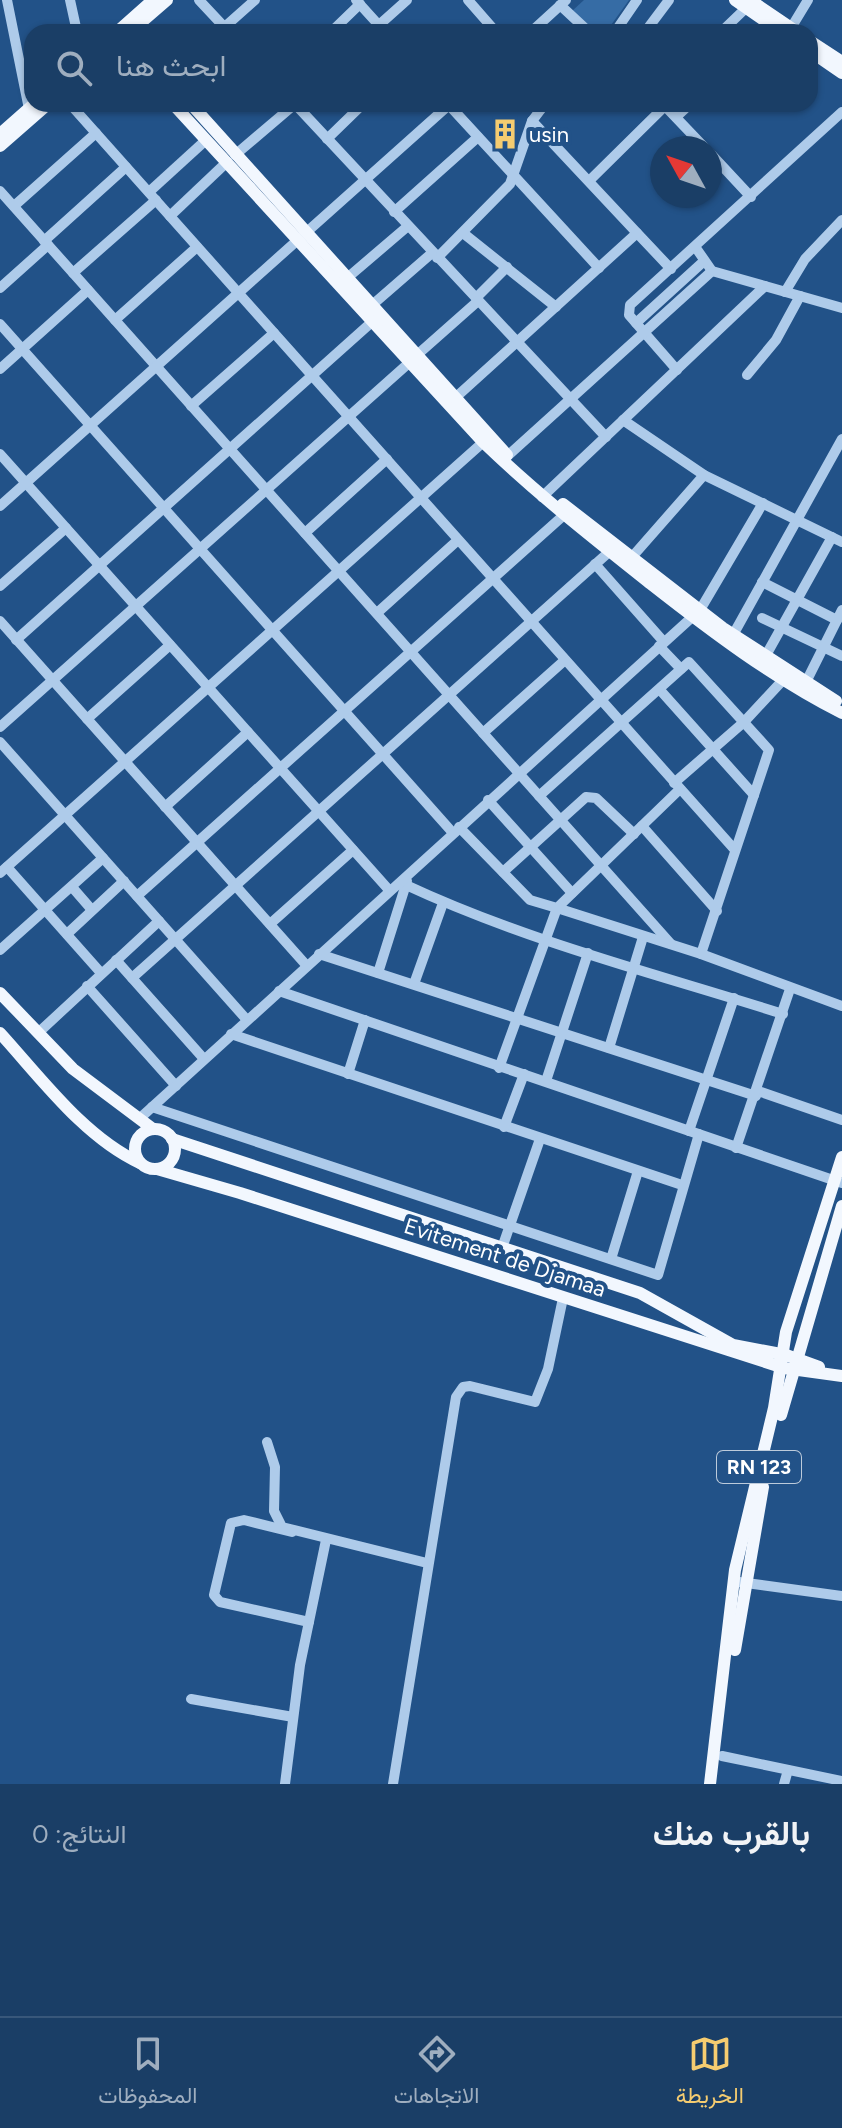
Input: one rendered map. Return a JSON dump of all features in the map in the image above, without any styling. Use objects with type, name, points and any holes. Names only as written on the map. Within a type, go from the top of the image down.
[{"type":"main road","points":[[130,24],[152,0]]},
{"type":"main road","points":[[134,24],[167,0]]},
{"type":"main road","points":[[744,3],[774,24]]},
{"type":"main road","points":[[744,3],[774,24]]},
{"type":"main road","points":[[818,46],[842,62]]},
{"type":"main road","points":[[818,56],[842,73]]},
{"type":"main road","points":[[0,134],[25,112]]},
{"type":"main road","points":[[0,146],[39,112]]},
{"type":"main road","points":[[180,112],[206,140],[231,158]]},
{"type":"main road","points":[[197,112],[231,158],[373,321],[455,398],[487,439]]},
{"type":"main road","points":[[301,237],[371,306],[414,359],[504,458],[545,494],[632,557],[697,614]]},
{"type":"main road","points":[[545,494],[564,515],[609,552],[728,635],[842,705]]},
{"type":"main road","points":[[728,635],[783,680],[842,713]]},
{"type":"main road","points":[[0,993],[91,1085],[172,1139],[174,1154],[171,1162],[157,1169],[115,1148],[88,1125],[0,1033]]},
{"type":"main road","points":[[140,1163],[134,1150],[136,1142],[139,1136],[153,1129]]},
{"type":"main road","name":"Evitement de Djamaa","points":[[172,1139],[640,1293],[733,1345],[789,1363],[842,1370]]},
{"type":"main road","name":"RN 123","points":[[789,1363],[786,1332],[838,1182],[842,1157]]},
{"type":"main road","name":"Evitement de Djamaa","points":[[157,1169],[563,1298],[842,1376]]},
{"type":"main road","name":"RN 123","points":[[710,1784],[739,1582],[789,1363],[842,1206]]},
{"type":"main road","name":"RN 123","points":[[718,1784],[739,1582]]},
{"type":"street","points":[[7,0],[5,20],[24,81]]},
{"type":"street","points":[[70,0],[75,24]]},
{"type":"street","points":[[199,0],[219,24]]},
{"type":"street","points":[[230,24],[255,0]]},
{"type":"street","points":[[386,24],[407,0]]},
{"type":"street","points":[[468,0],[489,24]]},
{"type":"street","points":[[620,24],[637,0]]},
{"type":"street","points":[[651,24],[669,0]]},
{"type":"street","points":[[787,24],[808,0]]},
{"type":"street","points":[[338,24],[358,2],[378,24]]},
{"type":"street","points":[[541,24],[563,3],[582,24]]},
{"type":"street","points":[[727,24],[744,3]]},
{"type":"street","points":[[77,112],[735,850]]},
{"type":"street","points":[[170,216],[286,112]]},
{"type":"street","points":[[302,112],[606,437]]},
{"type":"street","points":[[327,139],[355,112]]},
{"type":"street","points":[[0,506],[440,112]]},
{"type":"street","points":[[456,112],[599,268]]},
{"type":"street","points":[[371,306],[463,233],[514,178],[532,121],[539,112]]},
{"type":"street","points":[[589,181],[657,112]]},
{"type":"street","points":[[671,112],[694,136]]},
{"type":"street","points":[[676,117],[681,112]]},
{"type":"street","points":[[677,370],[628,312],[630,305],[842,112]]},
{"type":"street","points":[[532,121],[671,269]]},
{"type":"street","points":[[14,206],[96,133]]},
{"type":"street","points":[[394,212],[478,137]]},
{"type":"street","points":[[73,273],[206,140]]},
{"type":"street","points":[[722,166],[751,197]]},
{"type":"street","points":[[0,288],[126,167]]},
{"type":"street","points":[[0,191],[671,944]]},
{"type":"street","points":[[785,292],[805,259],[842,220]]},
{"type":"street","points":[[346,279],[408,226]]},
{"type":"street","points":[[463,233],[556,307]]},
{"type":"street","points":[[455,398],[637,233]]},
{"type":"street","points":[[115,320],[197,247]]},
{"type":"street","points":[[696,248],[712,271],[842,308]]},
{"type":"street","points":[[636,323],[703,262]]},
{"type":"street","points":[[0,727],[414,359],[507,267]]},
{"type":"street","points":[[504,458],[712,271]]},
{"type":"street","points":[[545,494],[765,286]]},
{"type":"street","points":[[0,369],[88,290]]},
{"type":"street","points":[[747,375],[782,331],[800,296]]},
{"type":"street","points":[[16,640],[373,321]]},
{"type":"street","points":[[0,324],[383,754],[456,830],[530,900],[701,954],[842,1006]]},
{"type":"street","points":[[191,406],[274,333]]},
{"type":"street","points":[[623,420],[704,475],[837,539],[765,657]]},
{"type":"street","points":[[101,973],[46,911],[4,870],[487,439]]},
{"type":"street","points":[[728,635],[745,614],[842,439]]},
{"type":"street","points":[[0,454],[389,890]]},
{"type":"street","points":[[305,533],[387,459]]},
{"type":"street","points":[[632,557],[704,475]]},
{"type":"street","points":[[139,1119],[697,614],[763,503]]},
{"type":"street","points":[[137,896],[564,515]]},
{"type":"street","points":[[0,586],[66,528]]},
{"type":"street","points":[[377,613],[458,540]]},
{"type":"street","points":[[132,978],[609,552]]},
{"type":"street","points":[[595,564],[681,669]]},
{"type":"street","points":[[762,582],[797,601],[839,615],[805,684]]},
{"type":"street","points":[[762,618],[842,656]]},
{"type":"street","points":[[0,621],[307,966]]},
{"type":"street","points":[[87,719],[170,645]]},
{"type":"street","points":[[483,733],[565,660]]},
{"type":"street","points":[[539,796],[689,662],[769,750],[701,954]]},
{"type":"street","points":[[499,1068],[557,908],[638,830],[677,786],[783,680]]},
{"type":"street","points":[[660,690],[754,795]]},
{"type":"street","points":[[165,807],[248,732]]},
{"type":"street","points":[[0,742],[247,1020]]},
{"type":"street","points":[[503,872],[591,796],[638,830],[717,911]]},
{"type":"street","points":[[488,800],[572,893]]},
{"type":"street","points":[[270,924],[353,850]]},
{"type":"street","points":[[0,950],[103,858]]},
{"type":"street","points":[[378,973],[410,872]]},
{"type":"street","points":[[67,934],[124,881]]},
{"type":"street","points":[[406,885],[443,903],[546,939],[783,1014]]},
{"type":"street","points":[[72,887],[92,910]]},
{"type":"street","points":[[414,984],[443,903]]},
{"type":"street","points":[[38,1033],[159,921]]},
{"type":"street","points":[[609,1048],[643,937]]},
{"type":"street","points":[[546,1081],[588,953]]},
{"type":"street","points":[[319,954],[707,1080],[842,1120]]},
{"type":"street","points":[[116,960],[204,1059]]},
{"type":"street","points":[[87,986],[176,1086]]},
{"type":"street","points":[[736,1148],[757,1094],[790,989]]},
{"type":"street","points":[[279,991],[838,1182]]},
{"type":"street","points":[[152,1107],[658,1275],[707,1080],[734,998]]},
{"type":"street","points":[[348,1074],[365,1020]]},
{"type":"street","points":[[231,1034],[682,1185]]},
{"type":"street","points":[[504,1127],[524,1074]]},
{"type":"street","points":[[502,1248],[540,1139]]},
{"type":"street","points":[[611,1259],[638,1171]]},
{"type":"street","points":[[393,1784],[456,1397],[463,1387],[470,1386],[535,1402],[545,1379],[563,1298]]},
{"type":"street","points":[[267,1442],[275,1467],[274,1511],[282,1527],[292,1532]]},
{"type":"street","points":[[309,1622],[220,1602],[214,1595],[231,1523],[244,1520],[427,1563]]},
{"type":"street","points":[[285,1784],[293,1717],[326,1540]]},
{"type":"street","points":[[739,1582],[842,1596]]},
{"type":"street","points":[[191,1699],[293,1717]]},
{"type":"street","points":[[722,1756],[842,1781]]},
{"type":"street","points":[[784,1784],[788,1770]]},
{"type":"shaded area","points":[[584,0],[629,0],[612,24],[582,24],[571,12]]},
{"type":"place","name":"usin","points":[[505,134]]}]
